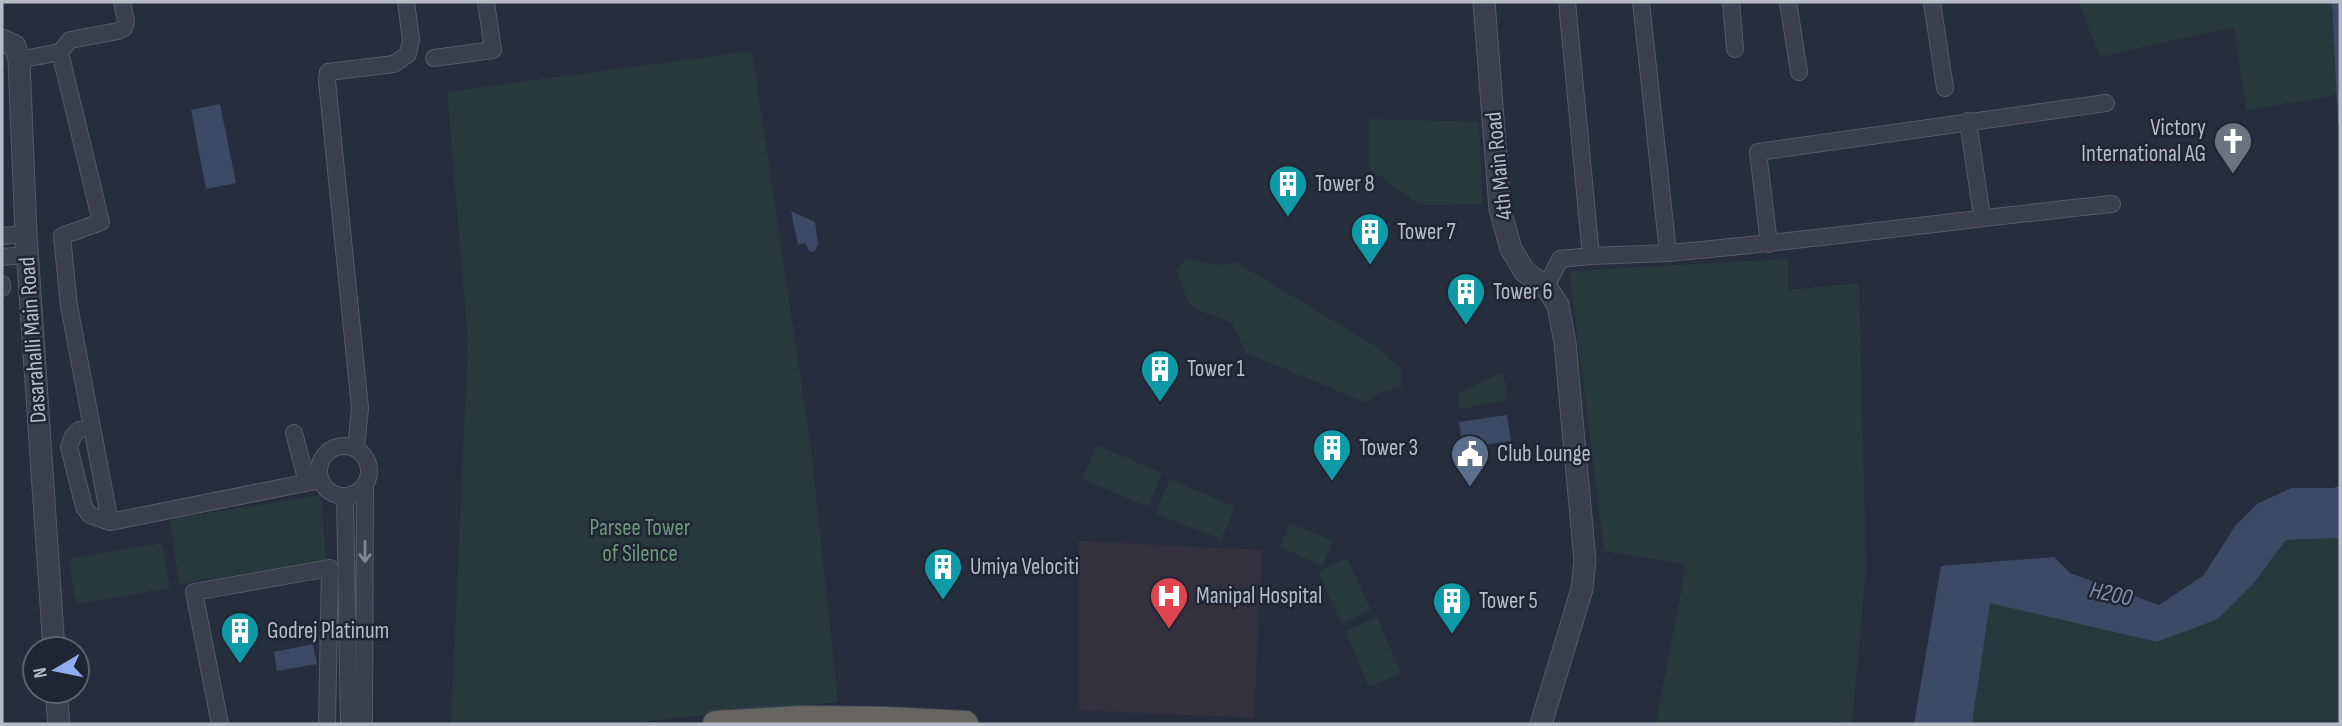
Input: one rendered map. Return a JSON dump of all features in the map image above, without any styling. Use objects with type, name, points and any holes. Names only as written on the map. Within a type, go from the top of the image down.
[{"type":"highway","points":[[716,724],[801,719],[965,724]]},
{"type":"street","points":[[2,40],[15,46],[19,60],[60,52],[70,40],[124,28],[127,21],[122,2]]},
{"type":"street","points":[[356,449],[360,408],[327,81],[328,72],[394,64],[408,54],[411,40],[405,2]]},
{"type":"street","points":[[434,58],[493,50],[486,2]]},
{"type":"street","name":"4th Main Road","points":[[1484,2],[1500,209],[1511,249],[1525,272],[1546,288],[1558,305],[1565,343],[1585,561],[1582,589],[1541,724]]},
{"type":"street","points":[[1567,2],[1591,256]]},
{"type":"street","points":[[1641,2],[1668,253]]},
{"type":"street","points":[[1731,2],[1735,49]]},
{"type":"street","points":[[1788,2],[1799,72]]},
{"type":"street","points":[[1932,2],[1945,88]]},
{"type":"street","points":[[60,52],[101,222],[62,236],[69,306],[110,522]]},
{"type":"street","name":"Dasarahalli Main Road","points":[[19,60],[27,245],[53,635]]},
{"type":"street","points":[[1769,244],[1758,152],[2106,103]]},
{"type":"street","points":[[1968,121],[1983,217]]},
{"type":"street","points":[[1546,288],[1560,259],[1769,244],[2112,204]]},
{"type":"street","points":[[2,236],[27,245]]},
{"type":"street","points":[[2,257],[27,245]]},
{"type":"street","points":[[79,430],[73,436],[69,447],[84,507],[90,515],[110,522],[313,481]]},
{"type":"street","points":[[294,433],[313,481],[330,492],[345,496],[359,491],[365,484]]},
{"type":"street","points":[[313,481],[327,452],[341,445],[356,449],[367,460],[369,469],[365,484],[364,724]]},
{"type":"street","points":[[345,496],[349,724]]},
{"type":"street","points":[[220,724],[194,592],[330,568],[327,724]]},
{"type":"street","points":[[58,705],[59,724]]},
{"type":"shaded area","name":"Manipal Hospital","points":[[1079,541],[1262,550],[1254,718],[1079,710]]},
{"type":"green space","points":[[2078,2],[2332,2],[2337,95],[2246,110],[2234,27],[2100,57]]},
{"type":"green space","name":"Parsee Tower of Silence","points":[[752,51],[811,448],[838,702],[654,720],[638,724],[451,724],[468,341],[447,92]]},
{"type":"green space","points":[[1369,119],[1479,122],[1483,204],[1419,205],[1369,168]]},
{"type":"green space","points":[[1187,259],[1219,265],[1236,262],[1380,349],[1401,369],[1402,387],[1377,393],[1367,403],[1246,353],[1232,323],[1190,306],[1176,270]]},
{"type":"green space","points":[[1788,259],[1788,290],[1859,283],[1866,569],[1852,724],[1831,721],[1830,724],[1656,724],[1686,564],[1604,551],[1569,271]]},
{"type":"green space","points":[[1503,372],[1508,400],[1460,409],[1457,394]]},
{"type":"green space","points":[[1097,445],[1162,473],[1148,507],[1082,479]]},
{"type":"green space","points":[[1170,479],[1235,507],[1221,540],[1155,513]]},
{"type":"green space","points":[[321,495],[326,561],[179,584],[170,519]]},
{"type":"green space","points":[[1290,523],[1333,541],[1322,566],[1280,547]]},
{"type":"green space","points":[[2340,538],[2340,724],[1972,724],[1990,602],[2157,642],[2253,584],[2286,540]]},
{"type":"green space","points":[[162,543],[170,588],[76,604],[69,559]]},
{"type":"green space","points":[[1347,558],[1371,610],[1342,624],[1318,572]]},
{"type":"green space","points":[[1377,617],[1401,673],[1369,687],[1345,631]]},
{"type":"water","points":[[2332,2],[2340,2],[2340,129],[2338,123]]},
{"type":"water","points":[[220,104],[236,183],[206,189],[191,110]]},
{"type":"water","points":[[791,211],[815,222],[818,244],[815,251],[810,252],[805,243],[798,245]]},
{"type":"water","points":[[1507,415],[1511,441],[1463,448],[1459,422]]},
{"type":"water","name":"H200","points":[[2340,485],[2340,538],[2286,540],[2253,584],[2218,619],[2157,642],[1990,603],[1972,724],[1914,724],[1941,566],[2054,557],[2070,573],[2159,605],[2204,575],[2235,526],[2257,504],[2291,488],[2334,488]]},
{"type":"water","points":[[313,644],[317,664],[277,671],[274,652]]},
{"type":"place","name":"Victory International AG","points":[[2233,175]]},
{"type":"place","name":"Tower 8","points":[[1288,218]]},
{"type":"place","name":"Tower 7","points":[[1370,266]]},
{"type":"place","name":"Tower 6","points":[[1466,326]]},
{"type":"place","name":"Tower 1","points":[[1160,403]]},
{"type":"place","name":"Tower 3","points":[[1332,482]]},
{"type":"place","name":"Club Lounge","points":[[1470,488]]},
{"type":"place","name":"Umiya Velociti","points":[[943,601]]},
{"type":"place","name":"Manipal Hospital","points":[[1169,630]]},
{"type":"place","name":"Tower 5","points":[[1452,635]]},
{"type":"place","name":"Godrej Platinum","points":[[240,665]]}]
